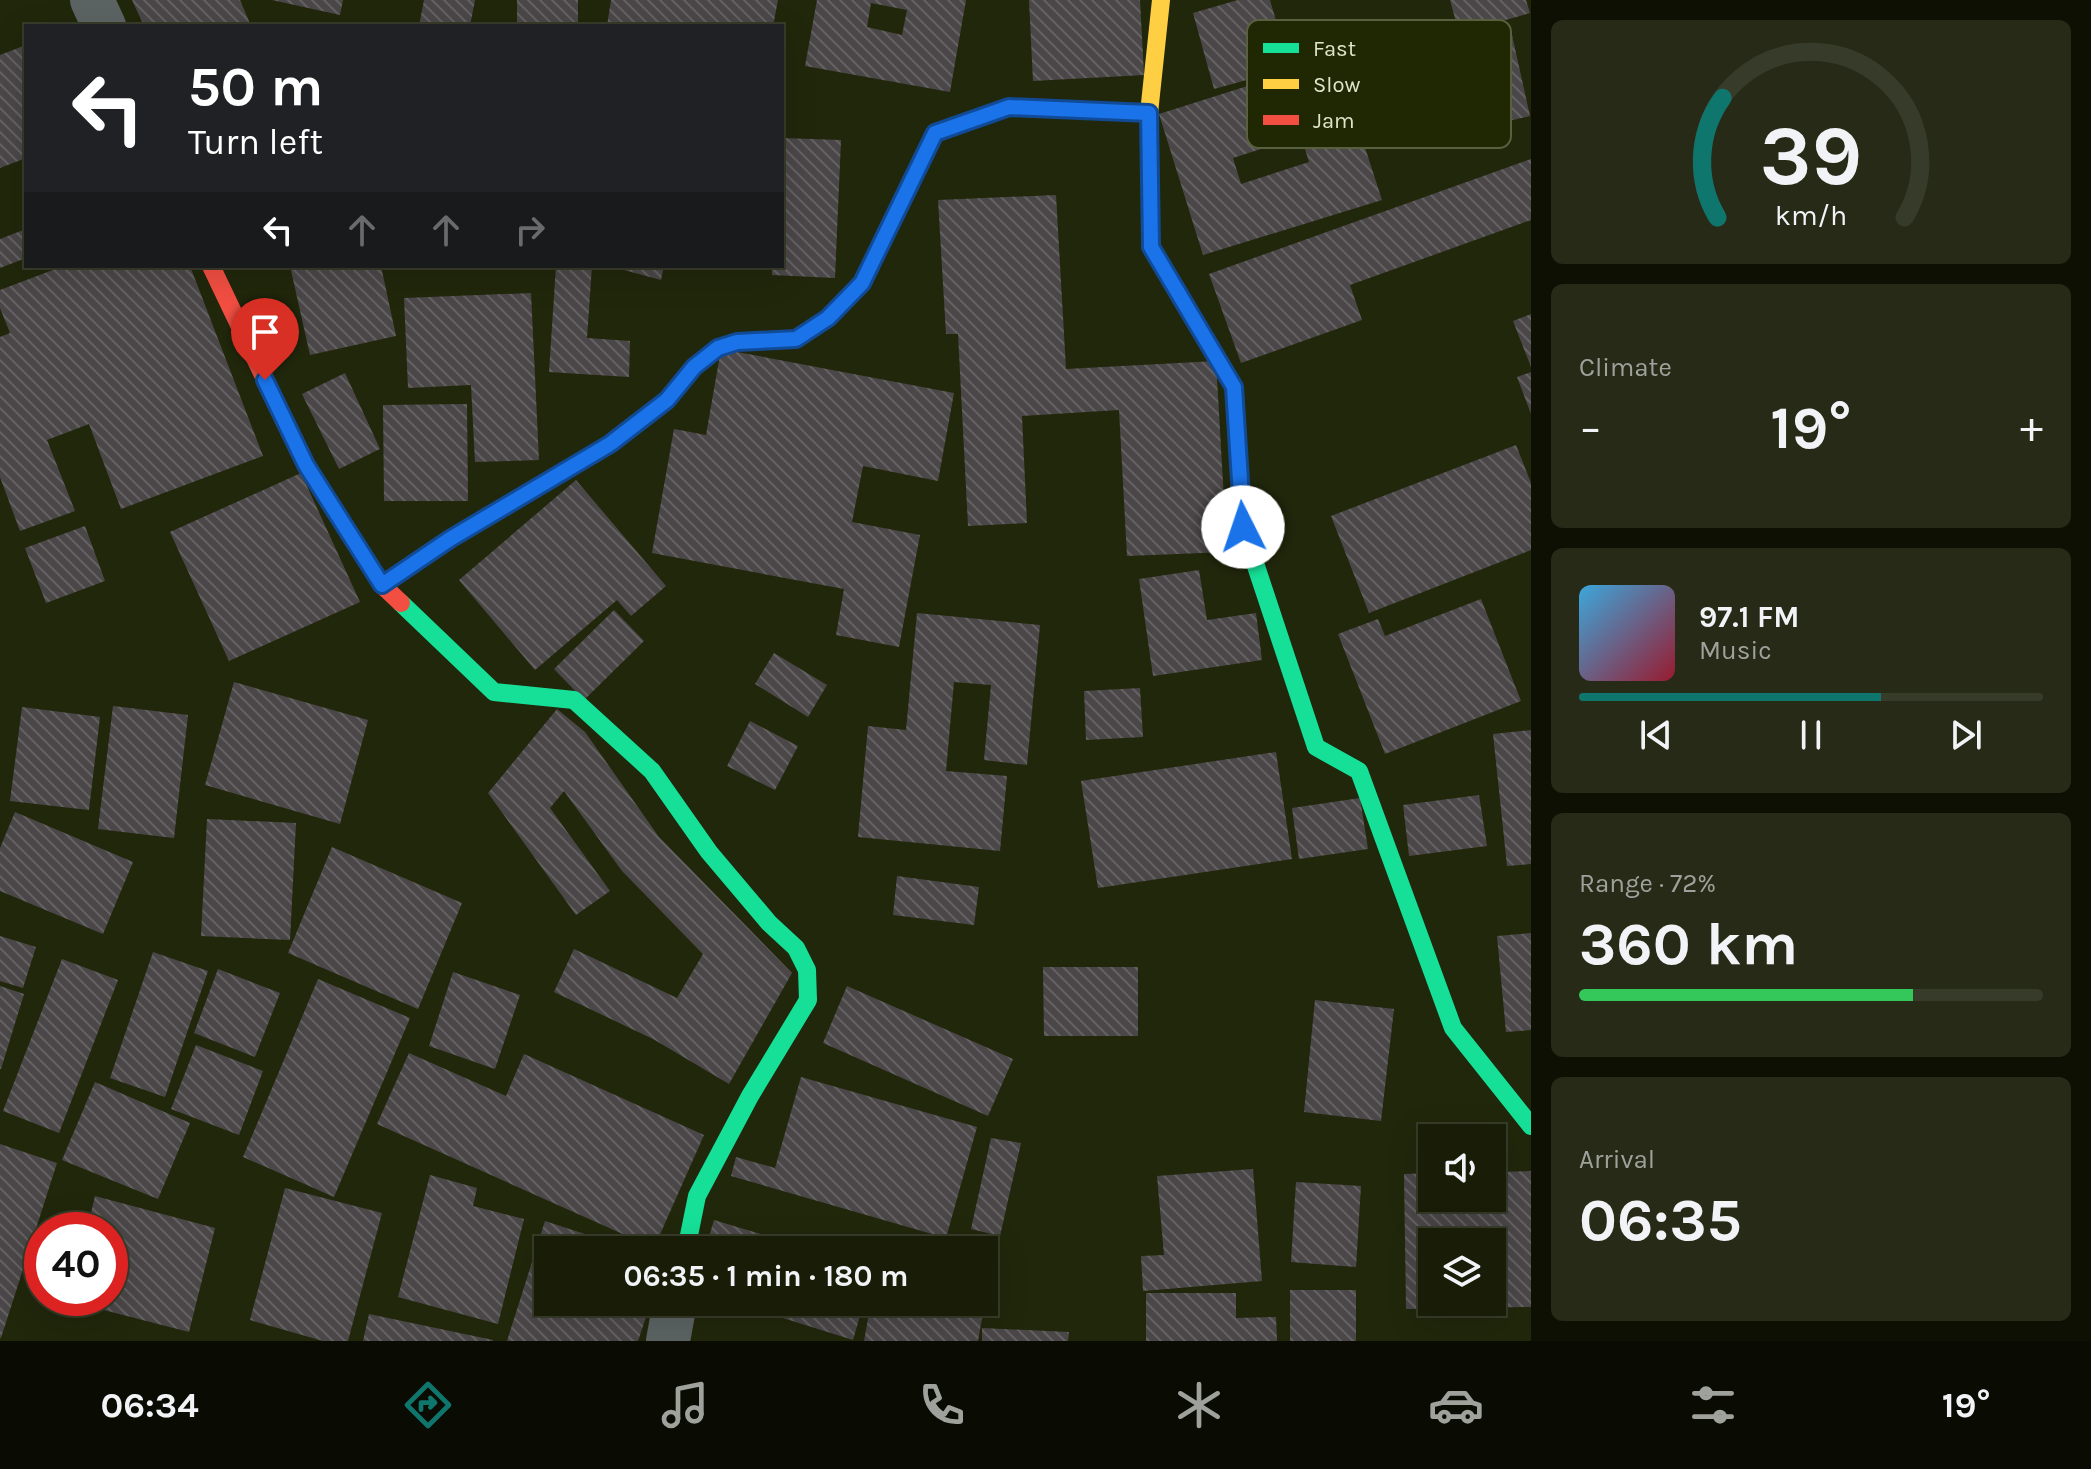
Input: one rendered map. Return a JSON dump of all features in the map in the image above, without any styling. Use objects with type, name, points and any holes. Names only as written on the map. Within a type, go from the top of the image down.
[{"type":"street","points":[[92,0],[103,24]]},
{"type":"street","points":[[1161,0],[1149,113],[1151,247],[1234,387],[1243,527],[1316,747],[1359,771],[1453,1028],[1531,1126]]},
{"type":"street","points":[[382,585],[450,539],[610,444],[667,400],[694,367],[718,348],[737,342],[796,339],[828,318],[862,283],[935,133],[1009,107],[1149,113]]},
{"type":"street","points":[[212,268],[306,465],[382,585],[494,692],[574,700],[652,771],[709,852],[769,923],[796,948],[807,970],[808,1000],[750,1096],[697,1196],[689,1236]]},
{"type":"street","points":[[668,1341],[672,1316]]},
{"type":"building","points":[[132,0],[240,0],[250,24],[143,24]]},
{"type":"building","points":[[272,0],[343,0],[340,15]]},
{"type":"building","points":[[424,0],[475,0],[470,24],[419,24]]},
{"type":"building","points":[[517,0],[578,0],[578,24],[517,24]]},
{"type":"building","points":[[611,0],[778,0],[773,24],[607,24]]},
{"type":"building","points":[[817,0],[966,0],[950,92],[805,66]],"holes":[[[871,3],[907,10],[902,35],[867,27]]]},
{"type":"building","points":[[1029,0],[1140,0],[1144,75],[1033,81]]},
{"type":"building","points":[[1238,0],[1270,0],[1276,20],[1247,20],[1247,80],[1214,89],[1193,13]]},
{"type":"building","points":[[1450,0],[1526,0],[1530,13],[1505,20],[1455,20]]},
{"type":"building","points":[[1511,30],[1530,116],[1511,120]]},
{"type":"building","points":[[24,46],[24,159],[0,168],[0,55]]},
{"type":"building","points":[[1247,86],[1247,148],[1264,148],[1233,158],[1241,184],[1309,162],[1305,148],[1365,148],[1382,200],[1203,255],[1159,114]]},
{"type":"building","points":[[784,138],[841,140],[835,278],[772,275],[772,268],[784,268]]},
{"type":"building","points":[[1531,159],[1531,220],[1350,285],[1362,320],[1241,363],[1209,274]]},
{"type":"building","points":[[1056,195],[1066,369],[1216,361],[1227,552],[1127,556],[1119,410],[1022,416],[1027,523],[968,526],[958,334],[946,334],[938,200]]},
{"type":"building","points":[[24,230],[24,259],[0,268],[0,239]]},
{"type":"building","points":[[58,268],[191,268],[263,456],[121,509],[89,424],[47,440],[75,511],[20,531],[0,477],[0,337],[10,333],[0,308],[0,290]]},
{"type":"building","points":[[290,268],[381,268],[396,336],[310,355]]},
{"type":"building","points":[[556,268],[592,268],[587,338],[630,341],[629,377],[549,372]]},
{"type":"building","points":[[616,268],[664,268],[661,280]]},
{"type":"building","points":[[531,293],[539,460],[475,462],[471,385],[408,388],[404,298]]},
{"type":"building","points":[[1531,314],[1531,367],[1513,321]]},
{"type":"building","points":[[721,349],[954,393],[938,481],[863,466],[852,522],[920,535],[899,647],[836,635],[844,589],[652,553],[674,429],[706,435]]},
{"type":"building","points":[[1531,372],[1531,414],[1517,377]]},
{"type":"building","points":[[345,373],[380,449],[339,469],[302,394]]},
{"type":"building","points":[[467,404],[468,501],[384,501],[383,405]]},
{"type":"building","points":[[1516,445],[1531,483],[1531,550],[1369,613],[1331,516]]},
{"type":"building","points":[[301,473],[360,602],[229,661],[170,532]]},
{"type":"building","points":[[576,480],[666,586],[631,616],[617,600],[535,670],[459,580]]},
{"type":"building","points":[[85,526],[105,581],[46,603],[25,548]]},
{"type":"building","points":[[1199,570],[1207,620],[1256,613],[1262,660],[1153,676],[1139,579]]},
{"type":"building","points":[[1481,599],[1521,701],[1385,754],[1338,634],[1378,619],[1385,636]]},
{"type":"building","points":[[614,610],[644,641],[584,700],[554,669]]},
{"type":"building","points":[[917,613],[1040,625],[1027,765],[984,760],[991,685],[954,682],[946,771],[1007,776],[1000,851],[858,837],[868,726],[906,730]]},
{"type":"building","points":[[774,653],[827,685],[808,717],[755,684]]},
{"type":"building","points":[[234,682],[368,720],[340,824],[205,785]]},
{"type":"building","points":[[1140,688],[1143,737],[1086,740],[1084,691]]},
{"type":"building","points":[[113,706],[188,715],[174,838],[98,829]]},
{"type":"building","points":[[22,707],[100,717],[89,810],[10,801]]},
{"type":"building","points":[[557,709],[585,732],[659,837],[792,973],[729,1084],[653,1039],[554,992],[574,949],[677,998],[703,954],[622,871],[564,791],[550,808],[610,891],[576,915],[488,793]]},
{"type":"building","points":[[750,721],[798,746],[775,790],[727,766]]},
{"type":"building","points":[[1531,730],[1531,864],[1507,866],[1493,734]]},
{"type":"building","points":[[1276,752],[1292,859],[1098,888],[1081,781]]},
{"type":"building","points":[[1479,795],[1487,846],[1409,856],[1403,805]]},
{"type":"building","points":[[1360,798],[1368,849],[1299,859],[1292,808]]},
{"type":"building","points":[[15,812],[133,862],[103,934],[0,891],[0,848]]},
{"type":"building","points":[[207,819],[296,823],[290,940],[201,936]]},
{"type":"building","points":[[332,847],[462,903],[418,1009],[288,953]]},
{"type":"building","points":[[897,876],[979,887],[974,925],[893,915]]},
{"type":"building","points":[[1531,933],[1531,1030],[1506,1032],[1497,936]]},
{"type":"building","points":[[0,936],[36,947],[23,988],[0,981]]},
{"type":"building","points":[[153,952],[208,971],[165,1097],[110,1078]]},
{"type":"building","points":[[62,959],[118,980],[59,1133],[3,1111]]},
{"type":"building","points":[[1043,967],[1138,967],[1138,1036],[1044,1036]]},
{"type":"building","points":[[218,969],[280,993],[255,1057],[194,1033]]},
{"type":"building","points":[[453,972],[520,995],[495,1069],[429,1046]]},
{"type":"building","points":[[318,979],[410,1018],[334,1197],[243,1157]]},
{"type":"building","points":[[0,986],[24,994],[1,1069],[0,1069]]},
{"type":"building","points":[[847,986],[1013,1059],[988,1116],[823,1043]]},
{"type":"building","points":[[1315,1000],[1394,1009],[1381,1121],[1304,1112]]},
{"type":"building","points":[[196,1045],[263,1071],[239,1135],[171,1109]]},
{"type":"building","points":[[409,1053],[506,1096],[524,1054],[704,1135],[659,1236],[627,1236],[377,1124]]},
{"type":"building","points":[[801,1077],[977,1127],[947,1236],[731,1176],[736,1157],[775,1168]]},
{"type":"building","points":[[95,1082],[190,1123],[158,1199],[62,1160]]},
{"type":"building","points":[[991,1138],[1021,1143],[1000,1236],[971,1229]]},
{"type":"building","points":[[0,1144],[57,1163],[41,1212],[24,1212],[24,1266],[0,1338]]},
{"type":"building","points":[[1253,1169],[1262,1281],[1143,1291],[1141,1256],[1164,1255],[1157,1176]]},
{"type":"building","points":[[1531,1171],[1531,1307],[1506,1307],[1506,1228],[1418,1228],[1418,1309],[1406,1309],[1404,1174],[1418,1174],[1418,1212],[1506,1212],[1506,1172]]},
{"type":"building","points":[[430,1175],[477,1188],[473,1206],[524,1219],[498,1324],[398,1297]]},
{"type":"building","points":[[1296,1182],[1361,1186],[1356,1267],[1291,1262]]},
{"type":"building","points":[[285,1188],[382,1213],[348,1341],[323,1341],[250,1320]]},
{"type":"building","points":[[95,1196],[215,1228],[189,1332],[127,1316],[128,1212],[91,1212]]},
{"type":"building","points":[[714,1220],[768,1236],[709,1236]]},
{"type":"building","points":[[545,1221],[591,1236],[540,1236]]},
{"type":"building","points":[[534,1256],[534,1316],[646,1316],[638,1341],[507,1341]]},
{"type":"building","points":[[1290,1290],[1356,1290],[1356,1341],[1290,1341]]},
{"type":"building","points":[[1146,1293],[1236,1293],[1236,1318],[1276,1317],[1277,1341],[1146,1341]]},
{"type":"building","points":[[369,1314],[493,1340],[493,1341],[363,1341]]},
{"type":"building","points":[[777,1316],[860,1316],[853,1340]]},
{"type":"building","points":[[868,1316],[982,1316],[978,1341],[864,1341]]},
{"type":"building","points":[[982,1328],[1069,1332],[1068,1341],[982,1341]]},
{"type":"traffic: fast","points":[[1235,401],[1243,527],[1316,747],[1359,771],[1453,1028],[1531,1126]]},
{"type":"traffic: fast","points":[[401,603],[494,692],[574,700],[652,771],[709,852],[769,923],[796,948],[807,970],[808,1000],[750,1096],[697,1196],[689,1236]]},
{"type":"traffic: slow","points":[[1161,0],[1149,113],[1151,247],[1234,387],[1235,401]]},
{"type":"traffic: slow","points":[[382,585],[450,539],[610,444],[667,400],[694,367],[718,348],[737,342],[796,339],[801,335]]},
{"type":"traffic: jam","points":[[801,335],[828,318],[862,283],[935,133],[1009,107],[1149,113]]},
{"type":"traffic: jam","points":[[212,268],[306,465],[382,585],[401,603]]},
{"type":"route","points":[[265,380],[306,465],[382,585],[450,539],[610,444],[667,400],[694,367],[718,348],[737,342],[796,339],[828,318],[862,283],[935,133],[1009,107],[1149,113],[1151,247],[1234,387],[1243,527]]}]
